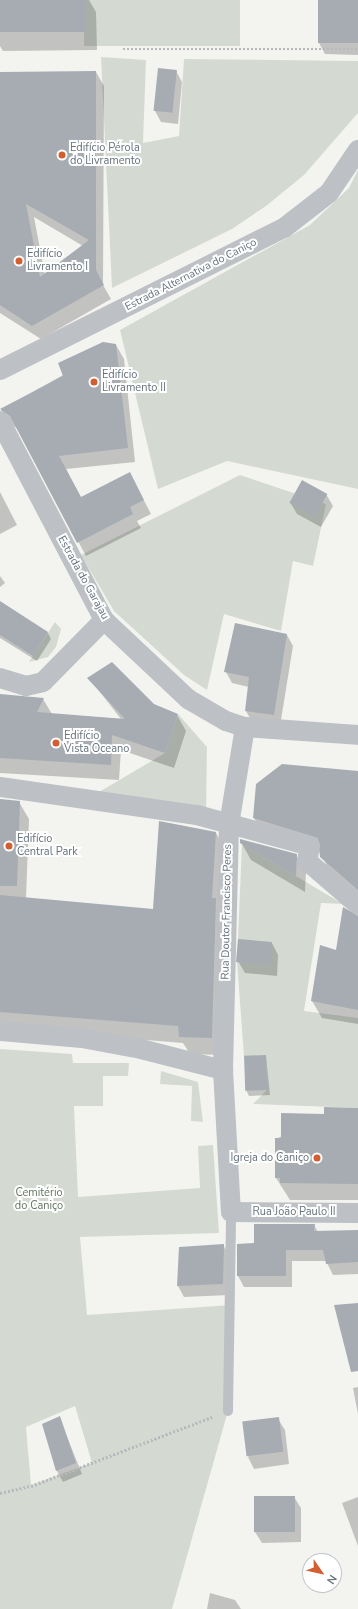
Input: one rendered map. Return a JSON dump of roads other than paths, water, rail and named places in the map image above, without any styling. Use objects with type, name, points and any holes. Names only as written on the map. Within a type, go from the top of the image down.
[{"type":"street","name":"Estrada Alternativa do Caniço","points":[[0,370],[284,228],[328,193],[358,150]]},
{"type":"street","name":"Estrada do Garajau","points":[[0,421],[104,620],[188,699],[226,721],[244,727]]},
{"type":"street","points":[[0,678],[26,686],[44,682],[104,620]]},
{"type":"street","points":[[244,727],[358,735]]},
{"type":"street","name":"Rua Doutor Francisco Peres","points":[[230,1212],[223,1070],[229,825],[244,727]]},
{"type":"street","points":[[0,787],[189,814],[310,846],[307,861],[358,905]]},
{"type":"street","points":[[0,1031],[127,1046],[223,1070]]},
{"type":"street","name":"Rua João Paulo II","points":[[230,1212],[358,1213]]},
{"type":"lane","points":[[228,1411],[230,1212]]},
{"type":"place","name":"Edifício Pérola do Livramento","points":[[62,155]]},
{"type":"place","name":"Edifício Livramento I","points":[[19,261]]},
{"type":"place","name":"Edifício Livramento II","points":[[94,382]]},
{"type":"place","name":"Edifício Vista Oceano","points":[[56,743]]},
{"type":"place","name":"Edifício Central Park","points":[[9,846]]},
{"type":"place","name":"Igreja do Caniço","points":[[317,1158]]},
{"type":"park label","name":"Cemitério do Caniço","points":[[39,1200]]}]
